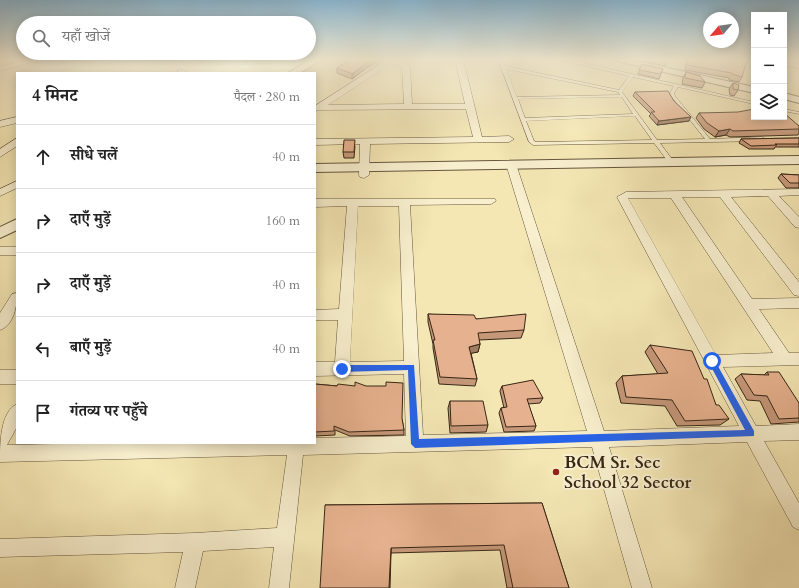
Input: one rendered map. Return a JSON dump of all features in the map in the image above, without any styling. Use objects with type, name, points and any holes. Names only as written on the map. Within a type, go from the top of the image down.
[{"type":"street","points":[[317,109],[352,86]]},
{"type":"street","points":[[407,86],[408,107]]},
{"type":"street","points":[[466,86],[478,140]]},
{"type":"street","points":[[738,86],[751,89]]},
{"type":"street","points":[[787,97],[799,100]]},
{"type":"street","points":[[317,109],[471,106]]},
{"type":"street","points":[[0,124],[16,120]]},
{"type":"street","points":[[316,142],[509,139]]},
{"type":"street","points":[[365,141],[365,171]]},
{"type":"street","points":[[0,147],[14,142]]},
{"type":"street","points":[[0,154],[14,142]]},
{"type":"street","points":[[513,169],[671,162],[799,160]]},
{"type":"street","points":[[316,168],[365,171],[513,169],[799,169]]},
{"type":"street","points":[[513,169],[598,439],[642,588]]},
{"type":"street","points":[[316,176],[365,171]]},
{"type":"street","points":[[0,193],[16,185]]},
{"type":"street","points":[[770,192],[799,224]]},
{"type":"street","points":[[799,192],[626,195],[622,197],[799,521]]},
{"type":"street","points":[[723,193],[799,291]]},
{"type":"street","points":[[674,194],[748,304],[792,359]]},
{"type":"street","points":[[316,203],[491,201]]},
{"type":"street","points":[[404,202],[415,444]]},
{"type":"street","points":[[342,369],[353,203]]},
{"type":"street","points":[[0,233],[16,225]]},
{"type":"street","points":[[0,251],[16,251]]},
{"type":"street","points":[[0,324],[16,300]]},
{"type":"street","points":[[748,304],[799,303]]},
{"type":"street","points":[[316,315],[346,314]]},
{"type":"street","points":[[712,361],[792,359]]},
{"type":"street","points":[[316,369],[412,367]]},
{"type":"street","points":[[0,377],[16,377]]},
{"type":"street","points":[[0,442],[16,413]]},
{"type":"street","points":[[0,454],[598,439],[799,432]]},
{"type":"street","points":[[279,588],[296,446]]},
{"type":"street","points":[[0,548],[195,542],[285,537]]},
{"type":"street","points":[[185,588],[195,542]]},
{"type":"lane","points":[[511,86],[532,142],[535,144],[769,138]]},
{"type":"lane","points":[[591,86],[621,93],[671,162]]},
{"type":"lane","points":[[621,93],[625,86]]},
{"type":"lane","points":[[676,86],[672,94],[708,139]]},
{"type":"lane","points":[[683,86],[751,102]]},
{"type":"lane","points":[[515,98],[621,93]]},
{"type":"lane","points":[[787,111],[799,113]]},
{"type":"lane","points":[[687,114],[694,114]]},
{"type":"lane","points":[[523,120],[636,115]]},
{"type":"building","points":[[733,86],[739,86],[738,90],[733,89]]},
{"type":"building","points":[[668,91],[674,101],[691,117],[659,121],[651,112],[655,112],[635,92]]},
{"type":"building","points":[[751,110],[751,120],[787,120],[787,116],[799,126],[799,129],[733,131],[730,129],[719,131],[707,123],[699,113],[738,112]]},
{"type":"building","points":[[799,138],[799,144],[751,146],[741,139]]},
{"type":"building","points":[[344,140],[355,140],[354,152],[343,152]]},
{"type":"building","points":[[781,174],[799,175],[799,183],[790,183]]},
{"type":"building","points":[[428,314],[474,315],[476,319],[526,314],[524,330],[478,333],[480,344],[469,347],[477,379],[440,377],[433,340],[435,340]]},
{"type":"building","points":[[650,345],[692,351],[704,379],[707,379],[716,405],[719,405],[729,419],[685,421],[672,400],[626,397],[622,376],[668,373]]},
{"type":"building","points":[[767,372],[779,372],[799,403],[799,418],[779,419],[767,396],[754,395],[741,374],[769,375]]},
{"type":"building","points":[[533,380],[543,398],[527,399],[536,426],[506,427],[501,408],[507,407],[502,386]]},
{"type":"building","points":[[355,382],[366,386],[386,386],[386,382],[403,383],[402,418],[404,430],[349,432],[334,426],[334,431],[316,432],[316,384],[355,386]]},
{"type":"building","points":[[450,401],[483,401],[488,425],[451,426]]},
{"type":"building","points":[[542,503],[569,588],[513,588],[504,545],[391,548],[389,588],[320,588],[325,505]]},
{"type":"place","name":"BCM Sr. Sec School 32 Sector","points":[[556,472]]},
{"type":"route","points":[[342,369],[412,367],[415,444],[752,434],[712,361]]}]
